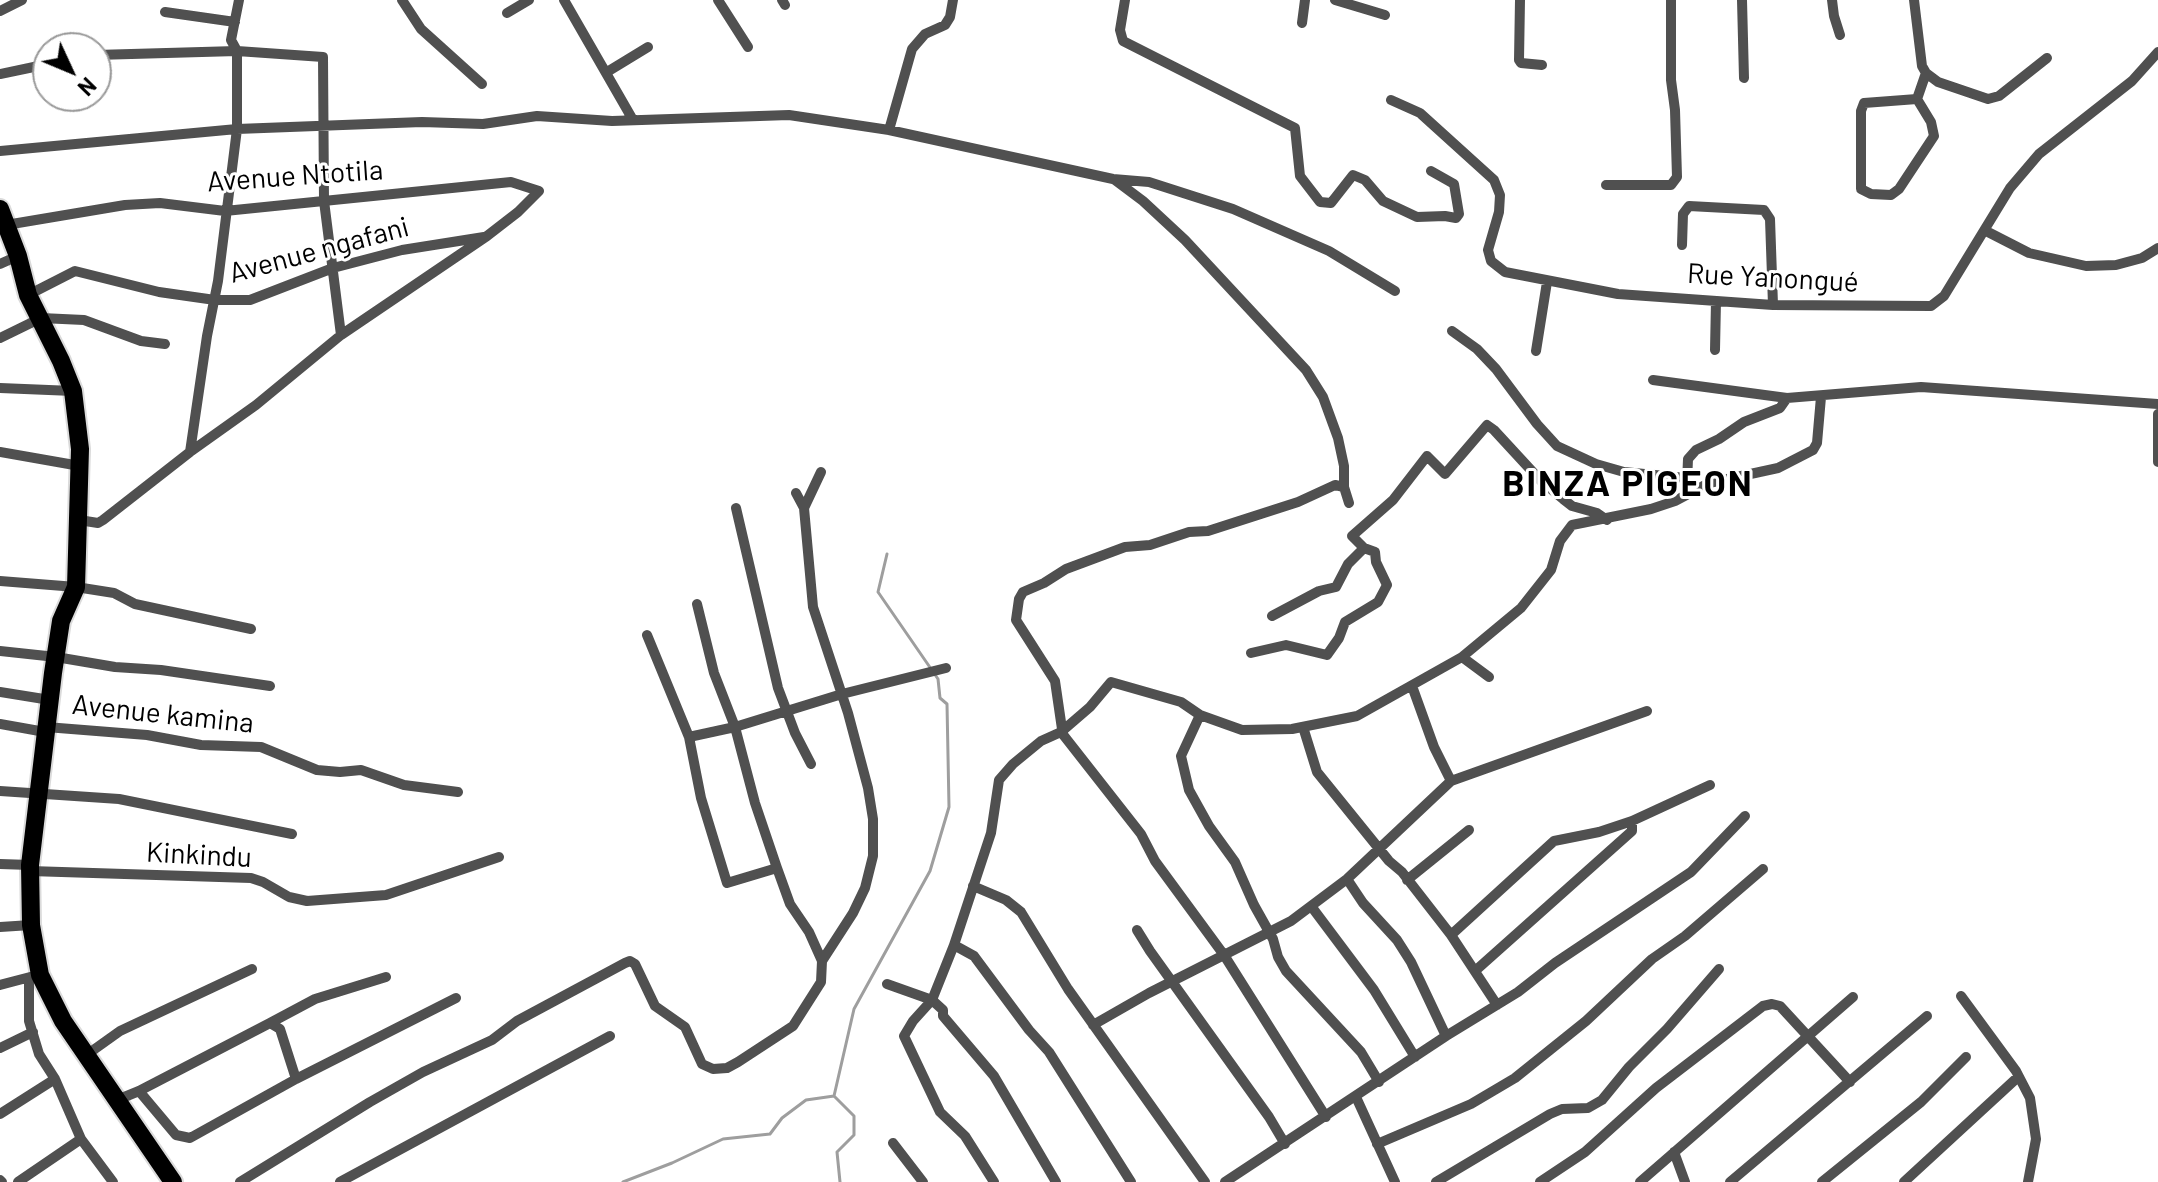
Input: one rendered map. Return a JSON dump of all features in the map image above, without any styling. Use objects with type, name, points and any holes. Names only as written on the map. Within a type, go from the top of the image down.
[{"type":"highway","points":[[3,217],[28,295],[73,391],[80,466],[76,587],[61,621],[30,868],[34,976],[85,1056],[173,1182]]},
{"type":"street","points":[[0,11],[22,0]]},
{"type":"street","points":[[190,452],[215,300],[237,129],[237,51],[231,40],[239,0]]},
{"type":"street","points":[[402,0],[421,29],[482,84]]},
{"type":"street","points":[[507,13],[529,0]]},
{"type":"street","points":[[564,0],[633,120]]},
{"type":"street","points":[[718,0],[748,47]]},
{"type":"street","points":[[889,130],[912,49],[925,34],[945,25],[953,0]]},
{"type":"street","points":[[1125,0],[1120,30],[1123,41],[1295,128],[1300,176],[1320,202],[1331,203],[1353,175],[1365,180],[1383,201],[1417,217],[1456,218],[1459,214],[1454,184],[1431,171]]},
{"type":"street","points":[[1302,23],[1305,0]]},
{"type":"street","points":[[1335,0],[1385,15]]},
{"type":"street","points":[[1520,0],[1519,60],[1521,63],[1542,65]]},
{"type":"street","points":[[1606,185],[1671,185],[1677,177],[1671,80],[1671,0]]},
{"type":"street","points":[[1742,0],[1744,78]]},
{"type":"street","points":[[1832,0],[1840,35]]},
{"type":"street","points":[[1914,0],[1920,58],[1926,73],[1938,82],[1988,99],[1999,96],[2047,58]]},
{"type":"street","points":[[165,12],[235,22]]},
{"type":"street","points":[[607,72],[648,47]]},
{"type":"street","points":[[112,55],[237,51],[323,57],[324,201],[341,335]]},
{"type":"street","name":"Rue Yanongué","points":[[1391,100],[1420,113],[1494,180],[1500,195],[1499,212],[1488,250],[1491,261],[1505,272],[1618,294],[1773,305],[1931,306],[1944,296],[2010,188],[2039,154],[2132,81],[2158,52]]},
{"type":"street","points":[[0,74],[32,67]]},
{"type":"street","points":[[1917,99],[1926,73]]},
{"type":"street","points":[[1917,99],[1931,122],[1934,136],[1899,189],[1891,195],[1871,194],[1861,189],[1861,111],[1864,103],[1917,99]]},
{"type":"street","points":[[0,151],[237,129],[422,122],[483,124],[537,116],[612,121],[789,115],[889,130],[1113,179],[1149,182],[1233,209],[1329,251],[1395,291]]},
{"type":"street","points":[[1113,179],[1143,201],[1185,240],[1306,370],[1323,397],[1338,438],[1349,503]]},
{"type":"street","name":"Avenue Ntotila","points":[[3,217],[160,203],[225,211],[511,182],[539,191],[487,236]]},
{"type":"street","points":[[1682,245],[1683,214],[1689,206],[1764,210],[1770,219],[1773,305]]},
{"type":"street","points":[[1986,231],[2029,253],[2086,266],[2116,265],[2142,258],[2158,248]]},
{"type":"street","points":[[79,520],[98,523],[103,520],[256,405],[341,335],[487,236]]},
{"type":"street","name":"Avenue ngafani","points":[[28,295],[75,271],[159,292],[215,300],[250,300],[333,268],[402,250],[487,236]]},
{"type":"street","points":[[0,264],[18,256]]},
{"type":"street","points":[[1536,351],[1547,282]]},
{"type":"street","points":[[1715,350],[1716,301]]},
{"type":"street","points":[[0,338],[41,318],[84,320],[141,341],[165,344]]},
{"type":"street","points":[[1452,331],[1477,349],[1496,369],[1557,446],[1596,464],[1624,472],[1686,478]]},
{"type":"street","points":[[1653,380],[1787,398],[1921,387],[2158,404]]},
{"type":"street","points":[[0,388],[73,391]]},
{"type":"street","points":[[994,1182],[965,1136],[940,1112],[904,1036],[932,1000],[954,945],[991,833],[999,780],[1013,764],[1041,741],[1062,731],[1090,707],[1111,682],[1181,702],[1200,715],[1242,730],[1292,729],[1357,716],[1462,657],[1521,608],[1551,570],[1560,541],[1572,525],[1607,520],[1667,504],[1709,483],[1778,468],[1813,450],[1817,443],[1821,397]]},
{"type":"street","points":[[1693,490],[1686,478],[1688,459],[1696,450],[1744,422],[1780,408],[1787,398]]},
{"type":"street","points":[[2158,414],[2158,462]]},
{"type":"street","points":[[1251,653],[1286,645],[1327,655],[1345,622],[1378,602],[1387,585],[1376,562],[1375,552],[1364,548],[1352,536],[1393,500],[1427,456],[1445,474],[1487,425],[1541,481],[1563,499],[1572,506],[1597,513],[1607,520]]},
{"type":"street","points":[[0,452],[80,466]]},
{"type":"street","points":[[804,508],[821,472]]},
{"type":"street","points":[[1326,1117],[1224,955],[1155,861],[1141,834],[1062,731],[1055,681],[1016,620],[1023,592],[1066,569],[1125,547],[1150,545],[1189,532],[1208,531],[1298,502],[1335,485],[1344,487]]},
{"type":"street","points":[[796,493],[804,508],[813,607],[842,694],[868,788],[873,819],[873,856],[865,888],[822,961]]},
{"type":"street","points":[[736,508],[768,650],[795,733],[811,764]]},
{"type":"street","points":[[1272,616],[1319,591],[1336,587],[1348,564],[1364,548]]},
{"type":"street","points":[[0,581],[114,593],[135,604],[251,629]]},
{"type":"street","points":[[240,1182],[370,1102],[423,1072],[492,1040],[517,1021],[630,961],[635,964],[655,1006],[685,1027],[702,1064],[720,1070],[738,1062],[793,1026],[821,982],[822,961],[809,932],[790,904],[777,868],[755,803],[735,727],[714,673],[697,604]]},
{"type":"street","points":[[647,635],[689,737],[701,798],[727,883],[777,868]]},
{"type":"street","points":[[0,651],[270,686]]},
{"type":"street","points":[[1462,657],[1489,677]]},
{"type":"street","points":[[689,737],[946,668]]},
{"type":"street","points":[[1412,686],[1434,747],[1451,781]]},
{"type":"street","points":[[0,692],[50,700]]},
{"type":"street","points":[[1093,1025],[1173,980],[1291,921],[1347,879],[1451,781],[1647,711]]},
{"type":"street","points":[[1200,715],[1181,756],[1189,790],[1209,826],[1235,862],[1286,971],[1361,1052],[1379,1082]]},
{"type":"street","name":"Avenue kamina","points":[[0,724],[46,730],[147,735],[201,745],[261,747],[317,770],[361,770],[404,785],[458,792]]},
{"type":"street","points":[[1303,727],[1317,772],[1451,935],[1497,1005]]},
{"type":"street","points":[[1451,935],[1554,841],[1599,832],[1632,821],[1710,785]]},
{"type":"street","points":[[0,791],[119,799],[292,834]]},
{"type":"street","points":[[1225,1182],[1497,1005],[1691,872],[1745,816]]},
{"type":"street","points":[[1475,971],[1632,831],[1632,821]]},
{"type":"street","points":[[1407,880],[1469,830]]},
{"type":"street","name":"Kinkindu","points":[[0,864],[251,878],[289,897],[307,901],[386,895],[499,857]]},
{"type":"street","points":[[1377,1144],[1471,1104],[1515,1078],[1586,1021],[1652,959],[1696,927],[1763,869]]},
{"type":"street","points":[[1347,879],[1411,962],[1446,1036]]},
{"type":"street","points":[[973,886],[1006,900],[1021,912],[1093,1025],[1205,1182]]},
{"type":"street","points":[[1311,906],[1374,990],[1415,1057]]},
{"type":"street","points":[[0,927],[31,925]]},
{"type":"street","points":[[1137,930],[1285,1144]]},
{"type":"street","points":[[954,945],[974,956],[1049,1052],[1131,1182]]},
{"type":"street","points":[[85,1056],[120,1031],[252,969]]},
{"type":"street","points":[[1436,1182],[1550,1114],[1562,1109],[1588,1108],[1602,1100],[1719,969]]},
{"type":"street","points":[[0,985],[34,976],[29,1021],[39,1054],[55,1079],[81,1139],[113,1182]]},
{"type":"street","points":[[117,1100],[315,999],[386,977]]},
{"type":"street","points":[[887,984],[932,1000],[943,1010],[943,1016],[994,1076],[1056,1182]]},
{"type":"street","points":[[1961,996],[2030,1098],[2036,1139],[2028,1182]]},
{"type":"street","points":[[1640,1182],[1853,997]]},
{"type":"street","points":[[139,1091],[176,1135],[190,1138],[296,1079],[456,998]]},
{"type":"street","points":[[1540,1182],[1585,1152],[1656,1088],[1763,1006],[1780,1006],[1850,1082]]},
{"type":"street","points":[[1730,1182],[1927,1016]]},
{"type":"street","points":[[270,1023],[280,1029],[296,1079]]},
{"type":"street","points":[[0,1048],[33,1032]]},
{"type":"street","points":[[340,1182],[610,1036]]},
{"type":"street","points":[[1822,1182],[1921,1102],[1966,1057]]},
{"type":"street","points":[[1904,1182],[2018,1077]]},
{"type":"street","points":[[0,1114],[55,1079]]},
{"type":"street","points":[[1356,1097],[1395,1182]]},
{"type":"street","points":[[18,1182],[81,1139]]},
{"type":"street","points":[[893,1143],[923,1182]]},
{"type":"street","points":[[1674,1152],[1685,1182]]},
{"type":"waterway","points":[[834,1096],[854,1009],[930,871],[949,807],[947,704],[940,698],[938,679],[878,592],[887,554]]},
{"type":"waterway","points":[[834,1096],[854,1116],[854,1135],[837,1152],[840,1182]]},
{"type":"waterway","points":[[623,1182],[723,1139],[770,1134],[782,1118],[806,1100],[834,1096]]},
{"type":"district","name":"BINZA PIGEON","points":[[1628,484]]}]
